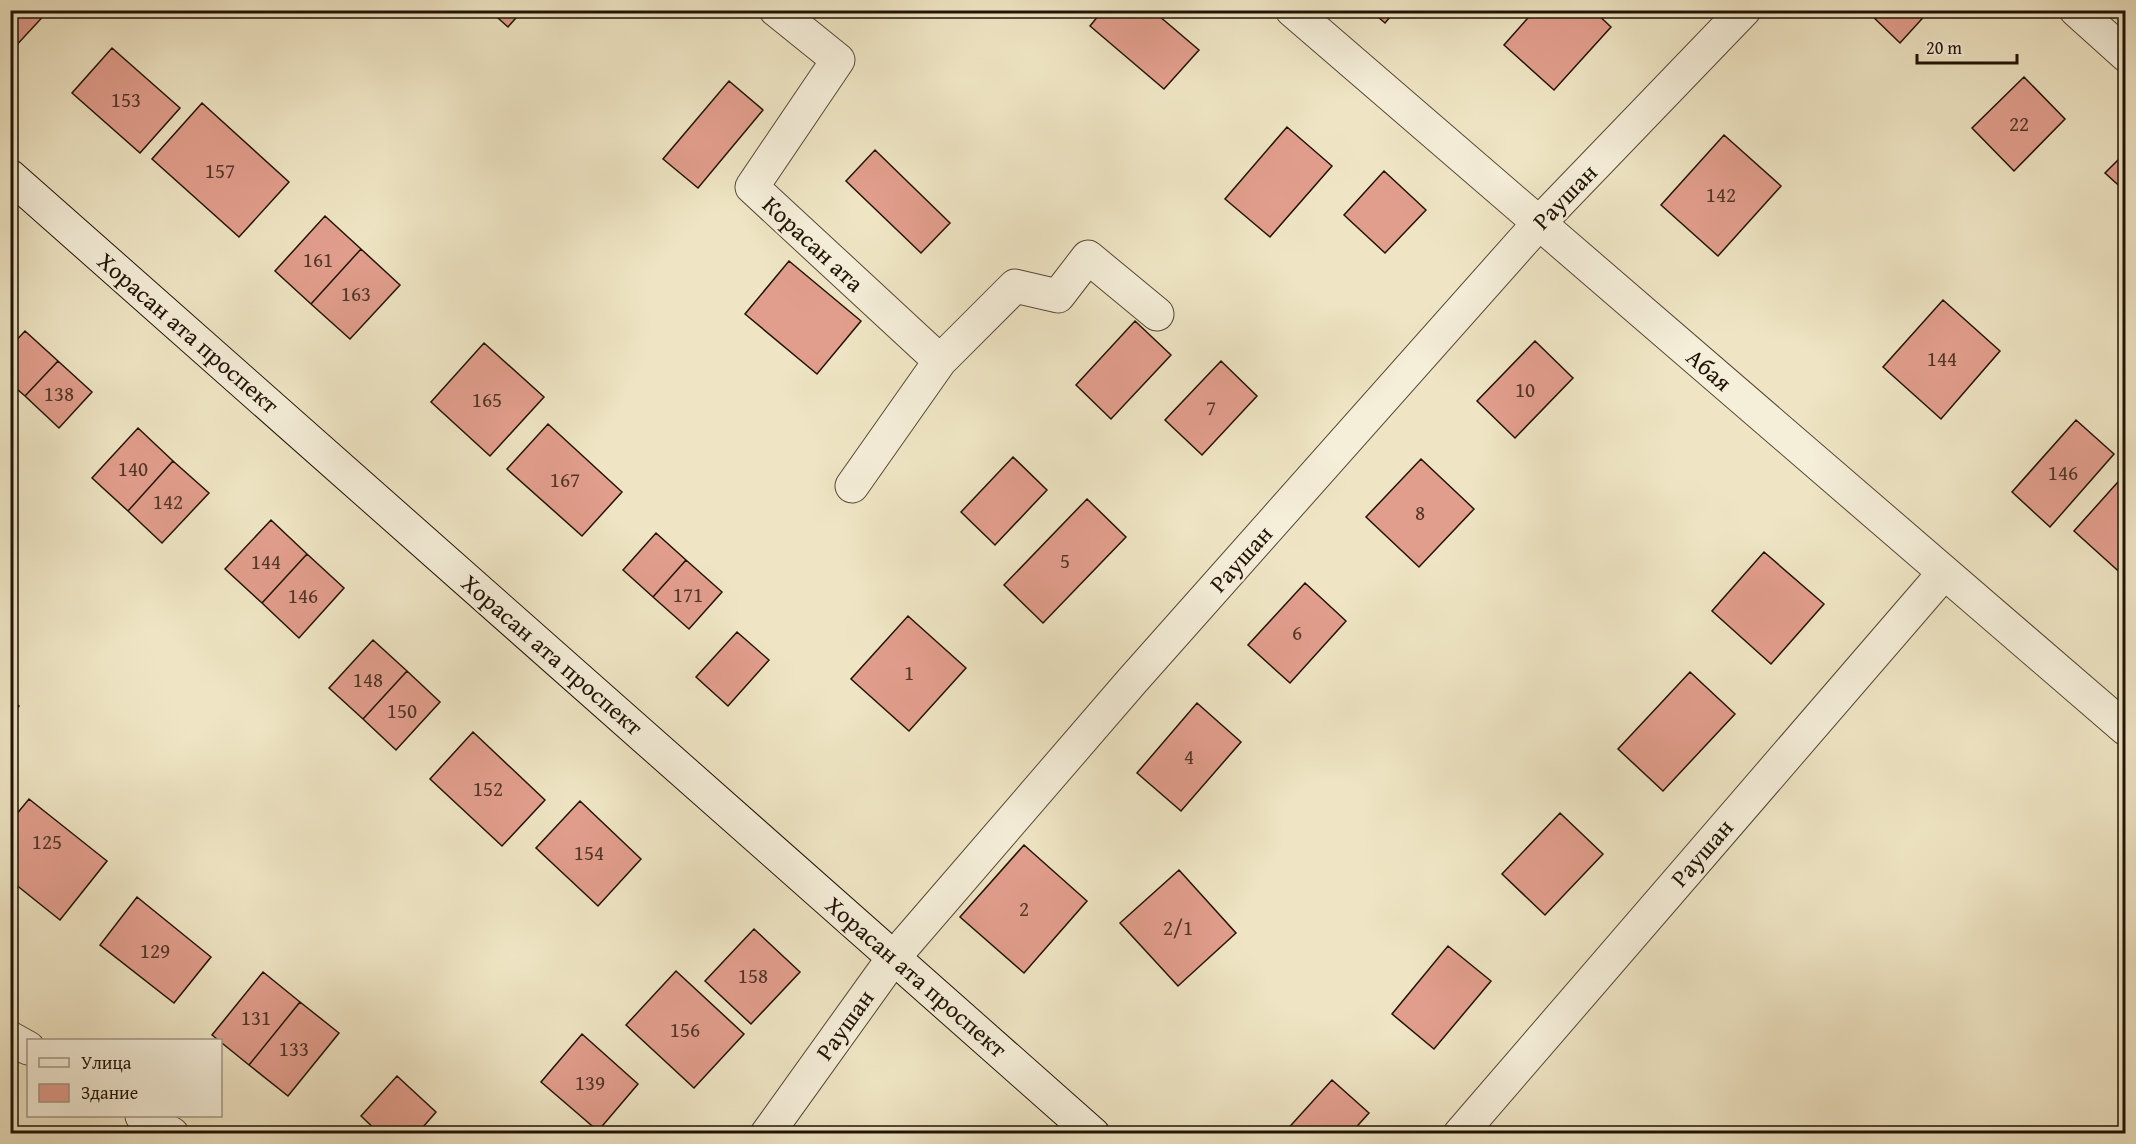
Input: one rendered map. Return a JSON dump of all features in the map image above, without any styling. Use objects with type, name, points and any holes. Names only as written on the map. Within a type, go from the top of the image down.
[{"type":"street","name":"Корасан ата","points":[[776,10],[838,60],[752,187],[940,361]]},
{"type":"street","name":"Абая","points":[[1292,10],[2126,729]]},
{"type":"street","name":"Раушан","points":[[767,1134],[894,957],[1132,681],[1539,223],[1744,10]]},
{"type":"street","points":[[2076,10],[2126,55]]},
{"type":"street","name":"Хорасан ата проспект","points":[[10,176],[1093,1134]]},
{"type":"street","points":[[852,486],[940,361],[1015,285],[1058,296],[1088,257],[1157,314]]},
{"type":"street","name":"Раушан","points":[[1460,1134],[1944,573]]},
{"type":"street","points":[[10,1038],[27,1047]]},
{"type":"street","points":[[144,1117],[172,1134]]},
{"type":"building","points":[[10,10],[49,10],[13,49],[10,46]]},
{"type":"building","points":[[489,10],[523,10],[508,27]]},
{"type":"building","points":[[1103,10],[1152,10],[1199,50],[1164,89],[1090,26]]},
{"type":"building","points":[[1370,10],[1396,10],[1385,23]]},
{"type":"building","points":[[1535,10],[1593,10],[1611,27],[1554,90],[1504,45]]},
{"type":"building","points":[[1866,10],[1930,10],[1900,43]]},
{"type":"building","points":[[112,48],[180,108],[140,153],[72,93]]},
{"type":"building","points":[[2024,77],[2065,119],[2014,171],[1972,128]]},
{"type":"building","points":[[729,81],[763,110],[698,188],[663,159]]},
{"type":"building","points":[[202,103],[289,182],[239,237],[152,159]]},
{"type":"building","points":[[1287,127],[1332,166],[1270,237],[1225,199]]},
{"type":"building","points":[[1724,135],[1781,186],[1718,256],[1661,205]]},
{"type":"building","points":[[875,150],[950,223],[921,253],[846,181]]},
{"type":"building","points":[[2126,152],[2126,192],[2105,173]]},
{"type":"building","points":[[1384,171],[1426,210],[1385,253],[1344,215]]},
{"type":"building","points":[[325,216],[361,249],[311,304],[275,271]]},
{"type":"building","points":[[361,249],[400,285],[350,339],[311,304]]},
{"type":"building","points":[[789,261],[861,321],[817,374],[745,314]]},
{"type":"building","points":[[1943,300],[2000,351],[1941,419],[1883,367]]},
{"type":"building","points":[[1135,321],[1171,355],[1111,419],[1076,385]]},
{"type":"building","points":[[25,331],[58,361],[25,396],[10,383],[10,347]]},
{"type":"building","points":[[1535,341],[1573,378],[1515,438],[1477,401]]},
{"type":"building","points":[[484,343],[544,397],[490,456],[431,402]]},
{"type":"building","points":[[58,361],[92,392],[59,428],[25,396]]},
{"type":"building","points":[[1221,361],[1257,396],[1202,455],[1165,420]]},
{"type":"building","points":[[2076,420],[2114,454],[2050,527],[2012,492]]},
{"type":"building","points":[[548,424],[622,492],[582,536],[507,469]]},
{"type":"building","points":[[138,428],[173,461],[128,511],[92,478]]},
{"type":"building","points":[[1013,457],[1047,490],[995,545],[961,512]]},
{"type":"building","points":[[1421,459],[1474,509],[1419,567],[1366,517]]},
{"type":"building","points":[[173,461],[209,493],[162,543],[128,511]]},
{"type":"building","points":[[2126,473],[2126,576],[2125,577],[2074,531]]},
{"type":"building","points":[[1087,499],[1126,537],[1043,623],[1004,585]]},
{"type":"building","points":[[271,520],[307,554],[262,603],[225,569]]},
{"type":"building","points":[[656,533],[686,560],[653,597],[623,570]]},
{"type":"building","points":[[1764,552],[1824,604],[1771,664],[1712,611]]},
{"type":"building","points":[[307,554],[344,588],[299,638],[262,603]]},
{"type":"building","points":[[686,560],[722,592],[689,629],[653,597]]},
{"type":"building","points":[[1305,583],[1346,621],[1290,683],[1248,645]]},
{"type":"building","points":[[908,616],[966,668],[909,731],[851,679]]},
{"type":"building","points":[[737,632],[769,660],[728,706],[696,677]]},
{"type":"building","points":[[373,640],[407,671],[363,719],[329,688]]},
{"type":"building","points":[[407,671],[440,702],[396,750],[363,719]]},
{"type":"building","points":[[1690,672],[1735,714],[1663,791],[1618,749]]},
{"type":"building","points":[[10,698],[19,706],[10,716]]},
{"type":"building","points":[[1197,703],[1241,742],[1181,811],[1137,773]]},
{"type":"building","points":[[473,732],[545,800],[502,846],[430,779]]},
{"type":"building","points":[[29,799],[107,861],[60,920],[10,880],[10,822]]},
{"type":"building","points":[[580,801],[641,859],[598,906],[536,848]]},
{"type":"building","points":[[1560,813],[1603,854],[1545,915],[1502,874]]},
{"type":"building","points":[[1024,845],[1087,901],[1024,973],[960,917]]},
{"type":"building","points":[[1179,870],[1236,933],[1178,986],[1120,923]]},
{"type":"building","points":[[137,897],[211,957],[174,1003],[100,945]]},
{"type":"building","points":[[754,929],[800,972],[751,1024],[705,981]]},
{"type":"building","points":[[1448,946],[1491,981],[1434,1049],[1392,1014]]},
{"type":"building","points":[[676,971],[744,1034],[694,1088],[626,1025]]},
{"type":"building","points":[[263,972],[300,1002],[249,1065],[222,1043],[222,1039],[217,1039],[212,1035]]},
{"type":"building","points":[[300,1002],[339,1033],[288,1096],[249,1065]]},
{"type":"building","points":[[582,1034],[638,1084],[598,1131],[541,1082]]},
{"type":"building","points":[[397,1076],[436,1112],[417,1134],[380,1134],[361,1116]]},
{"type":"building","points":[[1332,1080],[1369,1113],[1350,1134],[1283,1134]]}]
